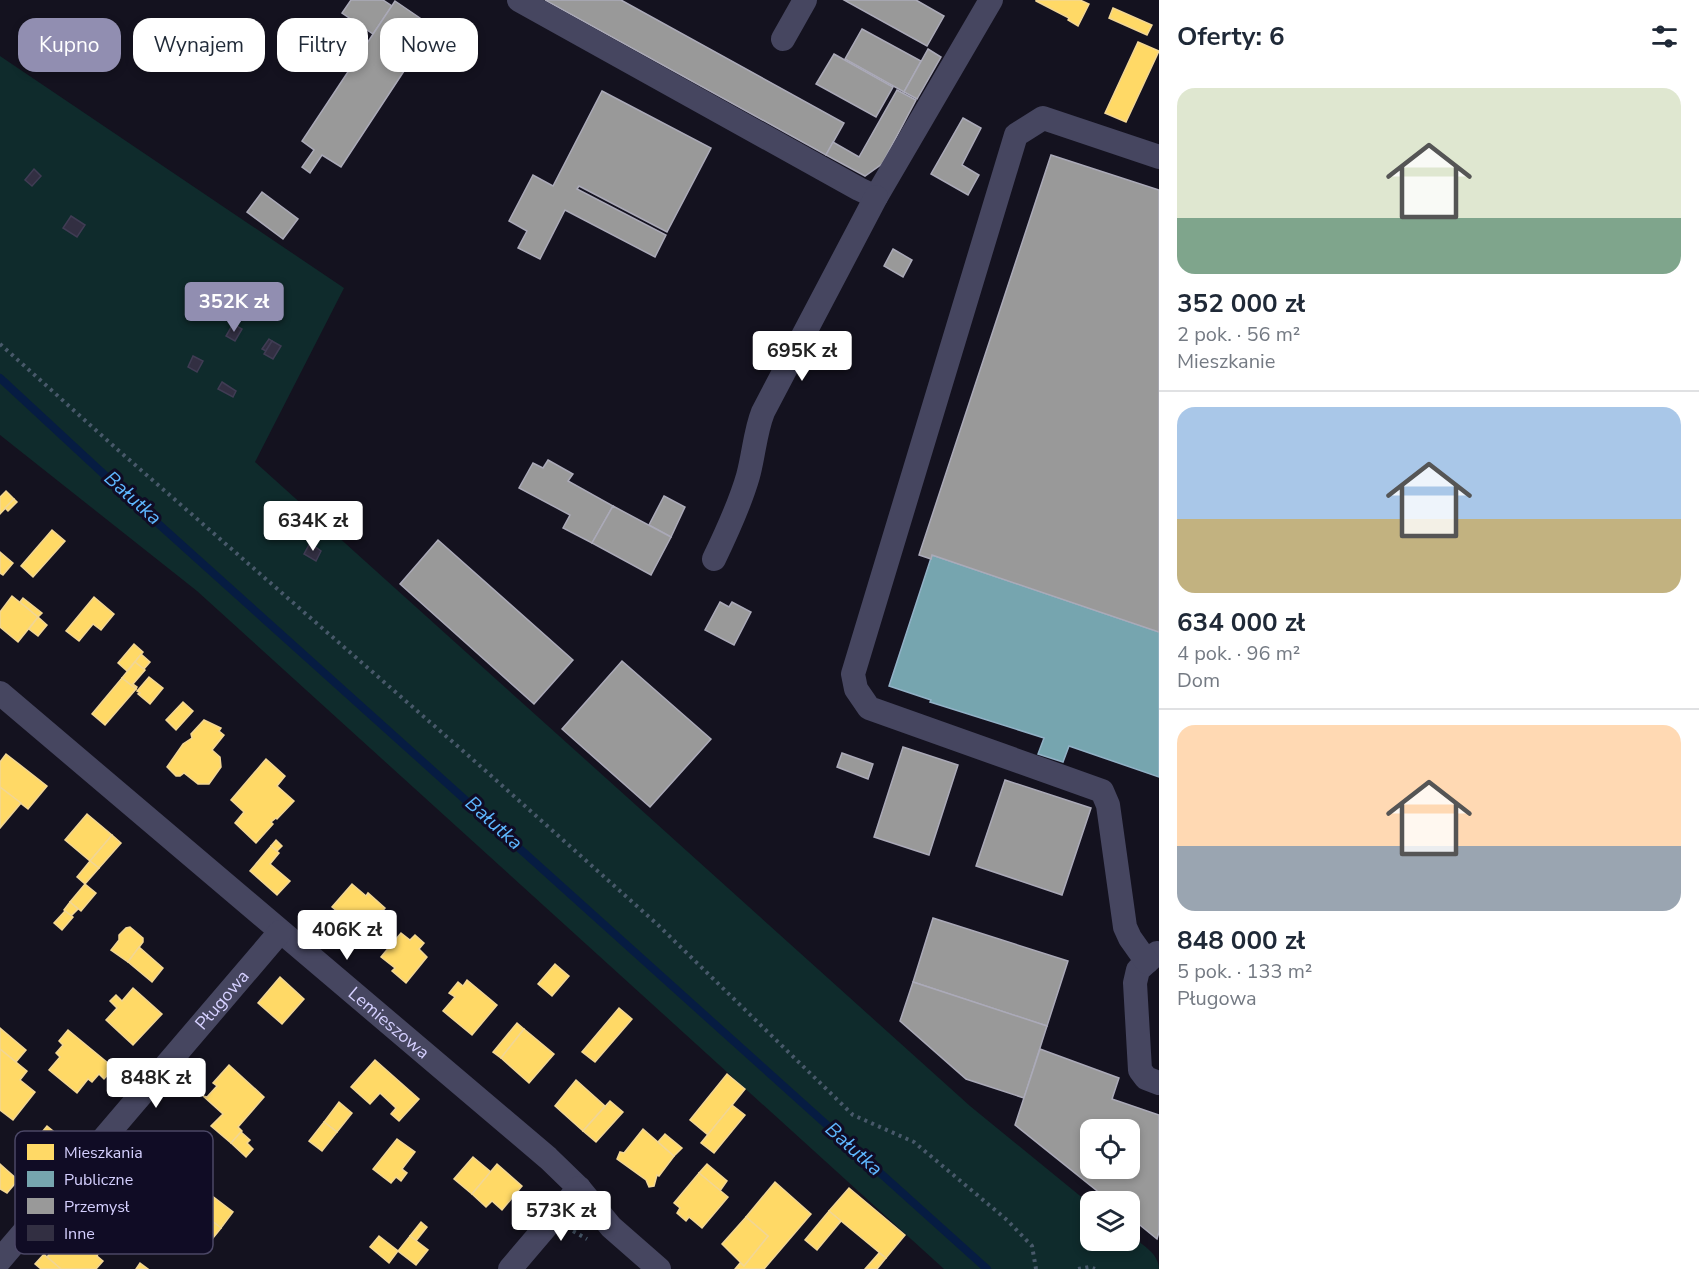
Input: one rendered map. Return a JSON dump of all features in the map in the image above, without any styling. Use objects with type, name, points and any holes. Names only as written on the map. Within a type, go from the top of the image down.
[{"type":"street","points":[[519,0],[859,189],[876,196]]},
{"type":"street","points":[[783,39],[805,0]]},
{"type":"street","points":[[714,559],[731,524],[749,474],[763,412],[876,196],[991,0]]},
{"type":"street","points":[[1159,157],[1043,118],[1016,135],[853,674],[856,689],[869,708],[1102,791],[1108,805],[1125,927],[1130,938],[1153,956],[1138,970],[1135,982],[1140,1070],[1146,1078],[1159,1083]]},
{"type":"street","name":"Lemieszowa","points":[[2,700],[548,1158],[579,1188],[610,1227],[659,1269]]},
{"type":"street","name":"Pługowa","points":[[110,1131],[280,932]]},
{"type":"street","points":[[510,1269],[579,1188]]},
{"type":"street","name":"Pługowa","points":[[0,1260],[15,1242]]},
{"type":"path","points":[[0,344],[657,924],[854,1115],[914,1142],[1007,1220],[1032,1246],[1036,1269]]},
{"type":"path","points":[[568,1231],[577,1231],[594,1244],[610,1227]]},
{"type":"path","points":[[1078,1269],[1089,1267],[1095,1269]]},
{"type":"green space","points":[[0,56],[18,68],[18,72],[24,72],[344,288],[255,462],[970,1106],[1080,1196],[1080,1251],[1140,1251],[1140,1242],[1156,1258],[1159,1269],[944,1269],[197,591],[0,435]]},
{"type":"building: Mieszkania","points":[[1036,0],[1080,0],[1089,4],[1078,26],[1068,20],[1069,18]]},
{"type":"building: Mieszkania","points":[[1113,8],[1152,25],[1147,35],[1109,18]]},
{"type":"building: Mieszkania","points":[[1138,42],[1159,51],[1126,122],[1105,113]]},
{"type":"building: Mieszkania","points":[[6,491],[14,499],[0,514],[0,497]]},
{"type":"building: Mieszkania","points":[[14,499],[17,502],[8,511],[5,508]]},
{"type":"building: Mieszkania","points":[[52,530],[65,541],[33,577],[21,566]]},
{"type":"building: Mieszkania","points":[[0,552],[13,563],[3,575],[0,573]]},
{"type":"building: Mieszkania","points":[[12,596],[38,617],[18,642],[0,627],[0,612]]},
{"type":"building: Mieszkania","points":[[94,597],[114,614],[101,630],[93,624],[79,641],[66,631]]},
{"type":"building: Mieszkania","points":[[23,598],[42,613],[38,617],[20,602]]},
{"type":"building: Mieszkania","points":[[38,617],[47,625],[38,636],[29,629]]},
{"type":"building: Mieszkania","points":[[134,644],[143,652],[127,671],[118,663]]},
{"type":"building: Mieszkania","points":[[141,654],[150,662],[144,669],[135,662]]},
{"type":"building: Mieszkania","points":[[135,662],[145,670],[133,684],[137,687],[136,689],[122,678]]},
{"type":"building: Mieszkania","points":[[149,677],[163,688],[150,704],[137,691]]},
{"type":"building: Mieszkania","points":[[122,678],[136,689],[105,725],[92,714]]},
{"type":"building: Mieszkania","points":[[183,702],[193,711],[176,730],[166,720]]},
{"type":"building: Mieszkania","points":[[204,720],[221,728],[219,731],[224,735],[212,750],[220,757],[221,767],[209,784],[198,784],[184,773],[176,776],[167,767]]},
{"type":"building: Mieszkania","points":[[6,754],[47,786],[28,809],[0,787],[0,762]]},
{"type":"building: Mieszkania","points":[[266,759],[285,776],[277,786],[294,801],[277,819],[271,822],[273,824],[256,843],[235,823],[244,812],[231,800]]},
{"type":"building: Mieszkania","points":[[0,787],[21,803],[0,828]]},
{"type":"building: Mieszkania","points":[[87,814],[112,835],[90,861],[65,840]]},
{"type":"building: Mieszkania","points":[[112,835],[121,843],[99,868],[90,861]]},
{"type":"building: Mieszkania","points":[[276,840],[282,846],[277,851],[271,846]]},
{"type":"building: Mieszkania","points":[[271,846],[279,853],[270,864],[290,881],[277,895],[250,871]]},
{"type":"building: Mieszkania","points":[[90,861],[99,868],[85,884],[77,877]]},
{"type":"building: Mieszkania","points":[[85,884],[96,893],[81,911],[70,902]]},
{"type":"building: Mieszkania","points":[[352,884],[366,896],[368,893],[385,908],[360,937],[348,924],[346,926],[335,915],[338,912],[332,907]]},
{"type":"building: Mieszkania","points":[[70,902],[78,909],[71,916],[64,910]]},
{"type":"building: Mieszkania","points":[[65,911],[73,917],[62,930],[54,923]]},
{"type":"building: Mieszkania","points":[[377,917],[387,926],[370,945],[361,935]]},
{"type":"building: Mieszkania","points":[[130,927],[143,938],[143,942],[128,962],[111,950],[119,940],[119,935]]},
{"type":"building: Mieszkania","points":[[401,933],[410,940],[415,935],[424,943],[419,949],[427,957],[406,983],[392,971],[395,968],[381,957]]},
{"type":"building: Mieszkania","points":[[139,947],[163,968],[152,982],[128,962]]},
{"type":"building: Mieszkania","points":[[555,964],[569,976],[552,996],[538,984]]},
{"type":"building: Mieszkania","points":[[280,977],[304,999],[282,1024],[258,1003]]},
{"type":"building: Mieszkania","points":[[467,980],[497,1005],[472,1035],[443,1011],[455,997],[449,993],[458,982],[463,986]]},
{"type":"building: Mieszkania","points":[[133,988],[162,1014],[133,1045],[106,1020],[117,1008],[110,1001],[116,995],[122,1001]]},
{"type":"building: Mieszkania","points":[[619,1008],[632,1019],[595,1062],[582,1052]]},
{"type":"building: Mieszkania","points":[[517,1023],[524,1029],[501,1058],[493,1052]]},
{"type":"building: Mieszkania","points":[[0,1028],[26,1050],[16,1062],[0,1049]]},
{"type":"building: Mieszkania","points":[[524,1029],[554,1054],[529,1083],[501,1058]]},
{"type":"building: Mieszkania","points":[[68,1030],[114,1068],[104,1079],[99,1074],[92,1082],[88,1079],[77,1093],[49,1070],[60,1057],[56,1053],[63,1045],[59,1041]]},
{"type":"building: Mieszkania","points":[[0,1049],[27,1071],[20,1080],[35,1092],[13,1120],[0,1110]]},
{"type":"building: Mieszkania","points":[[375,1060],[419,1099],[399,1121],[391,1114],[396,1108],[380,1093],[370,1104],[351,1087]]},
{"type":"building: Mieszkania","points":[[229,1065],[264,1097],[238,1127],[242,1131],[231,1143],[211,1126],[223,1114],[203,1096],[207,1097],[217,1086],[213,1083]]},
{"type":"building: Mieszkania","points":[[727,1074],[745,1089],[708,1135],[690,1120]]},
{"type":"building: Mieszkania","points":[[576,1080],[605,1106],[583,1131],[555,1106]]},
{"type":"building: Mieszkania","points":[[610,1101],[623,1112],[596,1142],[583,1131]]},
{"type":"building: Mieszkania","points":[[339,1102],[352,1113],[337,1132],[324,1122]]},
{"type":"building: Mieszkania","points":[[732,1105],[745,1115],[714,1153],[701,1143]]},
{"type":"building: Mieszkania","points":[[324,1122],[337,1132],[322,1151],[309,1141]]},
{"type":"building: Mieszkania","points":[[47,1126],[53,1131],[43,1131]]},
{"type":"building: Mieszkania","points":[[643,1129],[674,1156],[659,1176],[657,1175],[654,1186],[649,1187],[646,1180],[617,1159],[620,1152],[624,1153]]},
{"type":"building: Mieszkania","points":[[241,1132],[250,1140],[247,1143],[253,1149],[246,1157],[231,1143]]},
{"type":"building: Mieszkania","points":[[665,1134],[682,1148],[674,1156],[658,1142]]},
{"type":"building: Mieszkania","points":[[397,1139],[415,1152],[402,1169],[407,1173],[401,1181],[396,1177],[391,1183],[373,1169]]},
{"type":"building: Mieszkania","points":[[473,1157],[491,1172],[472,1194],[454,1179]]},
{"type":"building: Mieszkania","points":[[0,1164],[15,1177],[15,1184],[7,1193],[0,1189]]},
{"type":"building: Mieszkania","points":[[497,1164],[522,1186],[502,1210],[492,1201],[486,1207],[472,1194]]},
{"type":"building: Mieszkania","points":[[707,1164],[727,1181],[720,1191],[699,1173]]},
{"type":"building: Mieszkania","points":[[699,1173],[728,1197],[702,1228],[689,1217],[686,1221],[677,1213],[680,1208],[674,1203]]},
{"type":"building: Mieszkania","points":[[775,1182],[811,1214],[764,1269],[735,1269],[740,1263],[744,1266],[768,1236],[746,1217]]},
{"type":"building: Mieszkania","points":[[849,1188],[905,1235],[886,1258],[829,1211]]},
{"type":"building: Mieszkania","points":[[213,1197],[233,1212],[221,1228],[213,1222]]},
{"type":"building: Mieszkania","points":[[829,1211],[841,1221],[817,1250],[805,1240]]},
{"type":"building: Mieszkania","points":[[746,1217],[768,1236],[744,1266],[722,1244]]},
{"type":"building: Mieszkania","points":[[213,1222],[221,1228],[213,1238]]},
{"type":"building: Mieszkania","points":[[421,1222],[427,1227],[416,1241],[410,1236]]},
{"type":"building: Mieszkania","points":[[379,1236],[398,1251],[389,1263],[370,1247]]},
{"type":"building: Mieszkania","points":[[410,1236],[428,1250],[416,1265],[398,1251]]},
{"type":"building: Mieszkania","points":[[879,1253],[886,1258],[877,1269],[865,1269]]},
{"type":"building: Mieszkania","points":[[44,1254],[61,1269],[41,1269],[35,1264]]},
{"type":"building: Mieszkania","points":[[49,1254],[98,1254],[97,1256],[103,1261],[96,1269],[61,1269],[47,1257]]},
{"type":"building: Mieszkania","points":[[140,1263],[148,1269],[136,1269]]},
{"type":"building: Publiczne","points":[[932,555],[1159,632],[1159,777],[1069,746],[1063,762],[1038,754],[1044,738],[930,702],[931,700],[889,686]]},
{"type":"building: Przemysł","points":[[351,0],[383,0],[392,6],[384,18],[380,18],[380,24],[373,34],[368,31],[368,18],[349,18],[342,13]]},
{"type":"building: Przemysł","points":[[545,0],[621,0],[844,123],[826,155]]},
{"type":"building: Przemysł","points":[[844,0],[916,0],[944,16],[927,46]]},
{"type":"building: Przemysł","points":[[395,1],[420,18],[384,18]]},
{"type":"building: Przemysł","points":[[380,24],[380,72],[403,72],[341,167],[322,155],[310,173],[302,167],[314,150],[302,141],[348,72],[368,72],[368,42]]},
{"type":"building: Przemysł","points":[[862,29],[921,61],[904,92],[845,59]]},
{"type":"building: Przemysł","points":[[928,49],[941,57],[917,99],[904,92]]},
{"type":"building: Przemysł","points":[[834,54],[893,87],[876,117],[816,84]]},
{"type":"building: Przemysł","points":[[897,90],[916,100],[882,164],[865,176],[826,155],[833,142],[859,157]]},
{"type":"building: Przemysł","points":[[602,91],[711,148],[667,232],[579,186],[577,189],[666,235],[655,257],[565,210],[540,259],[518,248],[527,231],[509,221],[533,175],[553,186]]},
{"type":"building: Przemysł","points":[[963,118],[981,128],[962,165],[979,175],[968,195],[931,174]]},
{"type":"building: Przemysł","points":[[1051,155],[1159,190],[1159,632],[932,555],[931,559],[919,555]]},
{"type":"building: Przemysł","points":[[262,192],[298,219],[283,239],[247,212]]},
{"type":"building: Przemysł","points":[[893,249],[912,260],[903,277],[884,266]]},
{"type":"building: Przemysł","points":[[548,460],[573,474],[568,481],[613,506],[592,543],[563,528],[570,515],[519,488],[533,463],[543,468]]},
{"type":"building: Przemysł","points":[[664,496],[685,507],[671,537],[649,525]]},
{"type":"building: Przemysł","points":[[613,506],[671,537],[651,575],[592,543]]},
{"type":"building: Przemysł","points":[[438,540],[573,660],[534,704],[400,584]]},
{"type":"building: Przemysł","points":[[720,602],[729,607],[732,602],[751,612],[734,645],[705,630]]},
{"type":"building: Przemysł","points":[[622,661],[711,739],[650,807],[562,729]]},
{"type":"building: Przemysł","points":[[903,747],[958,765],[929,855],[874,837]]},
{"type":"building: Przemysł","points":[[842,753],[873,764],[868,779],[837,767]]},
{"type":"building: Przemysł","points":[[1005,780],[1091,808],[1062,895],[976,866]]},
{"type":"building: Przemysł","points":[[933,918],[1068,961],[1047,1026],[913,982]]},
{"type":"building: Przemysł","points":[[913,982],[1047,1026],[1024,1098],[966,1079],[900,1021]]},
{"type":"building: Przemysł","points":[[1040,1049],[1119,1078],[1112,1099],[1159,1115],[1159,1232],[1157,1239],[1140,1225],[1140,1191],[1097,1191],[1082,1179],[1140,1179],[1140,1119],[1080,1119],[1080,1177],[1015,1125]]},
{"type":"building: Inne","points":[[34,169],[41,176],[32,186],[25,180]]},
{"type":"building: Inne","points":[[71,216],[85,225],[77,237],[63,228]]},
{"type":"building: Inne","points":[[233,324],[242,329],[235,341],[226,336]]},
{"type":"building: Inne","points":[[269,339],[272,341],[266,351],[262,349]]},
{"type":"building: Inne","points":[[272,341],[281,346],[273,359],[264,354]]},
{"type":"building: Inne","points":[[193,356],[203,361],[197,372],[188,367]]},
{"type":"building: Inne","points":[[222,382],[236,391],[233,397],[218,389]]},
{"type":"building: Inne","points":[[310,543],[321,551],[316,561],[304,554]]},
{"type":"waterway","name":"Bałutka","points":[[0,378],[123,492],[987,1269]]}]
